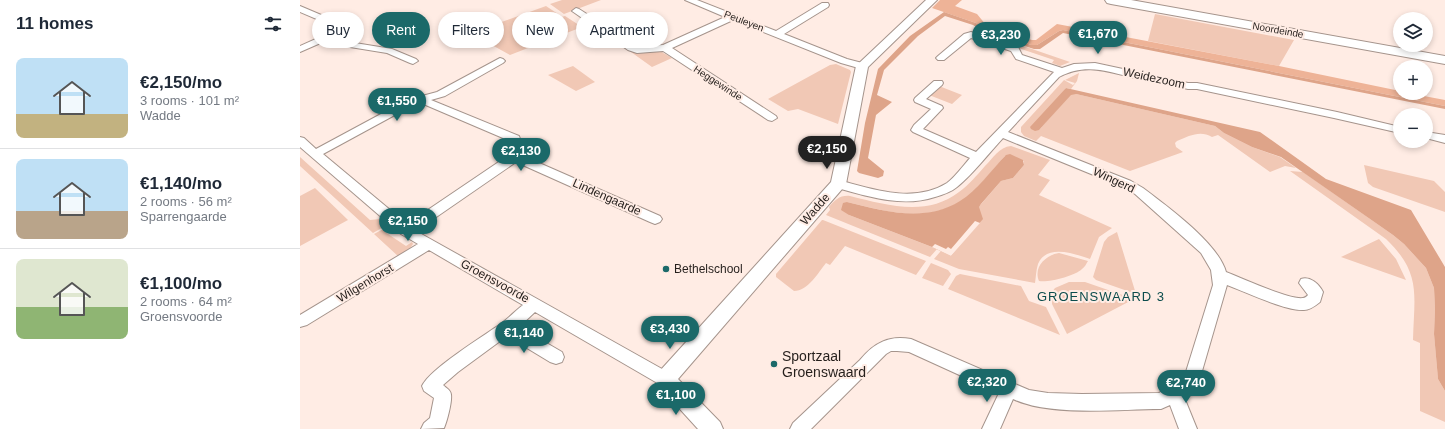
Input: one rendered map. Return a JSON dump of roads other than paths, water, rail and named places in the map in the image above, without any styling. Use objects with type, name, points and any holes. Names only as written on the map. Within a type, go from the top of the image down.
[{"type":"main road","name":"Noordeinde","points":[[1111,0],[1445,60]]},
{"type":"street","name":"Peuleyen","points":[[689,0],[844,61],[862,66]]},
{"type":"street","points":[[862,66],[932,0]]},
{"type":"street","name":"Peuleyen","points":[[776,34],[825,5]]},
{"type":"street","points":[[300,10],[312,15]]},
{"type":"street","points":[[668,47],[733,17]]},
{"type":"street","points":[[838,184],[899,198],[914,199],[928,197],[941,192],[952,185],[1061,71],[1050,66],[1019,57],[1015,49],[971,35],[966,36],[940,58]]},
{"type":"street","points":[[300,49],[312,44]]},
{"type":"street","points":[[364,47],[389,51],[414,61]]},
{"type":"street","points":[[631,48],[637,50],[665,48]]},
{"type":"street","name":"Heggewinde","points":[[665,48],[772,118]]},
{"type":"street","points":[[315,154],[411,102],[441,94],[500,61]]},
{"type":"street","name":"Wadde","points":[[665,379],[838,184],[862,66]]},
{"type":"street","name":"Weidezoom","points":[[1061,71],[1079,67],[1103,68],[1314,110],[1393,128]]},
{"type":"street","points":[[938,83],[919,100],[938,108],[918,127],[917,130],[978,157]]},
{"type":"street","points":[[406,232],[515,157],[515,139],[425,101],[424,98]]},
{"type":"street","name":"Wingerd","points":[[1001,133],[1114,179],[1139,192],[1206,249],[1214,259],[1220,276]]},
{"type":"street","points":[[1433,136],[1445,139]]},
{"type":"street","name":"Groensvoorde","points":[[300,141],[406,232],[665,379],[712,429]]},
{"type":"street","name":"Lindengaarde","points":[[515,157],[655,218]]},
{"type":"street","name":"Wilgenhorst","points":[[302,321],[429,244]]},
{"type":"street","points":[[799,429],[866,365],[874,355],[887,345],[899,342],[1028,398],[1055,402],[1161,401],[1186,387],[1192,378],[1220,285],[1220,276],[1288,301],[1304,304],[1315,298],[1316,292],[1306,283]]},
{"type":"street","points":[[430,429],[438,422],[443,395],[430,386],[452,367],[507,328],[534,304]]},
{"type":"street","points":[[507,328],[556,357]]},
{"type":"street","points":[[991,429],[1009,390]]},
{"type":"street","points":[[1173,395],[1178,402],[1188,429]]},
{"type":"place","name":"Bethelschool","points":[[666,269]]},
{"type":"place","name":"Sportzaal Groenswaard","points":[[774,364]]},
{"type":"district","name":"GROENSWAARD 3","points":[[1101,296]]}]
